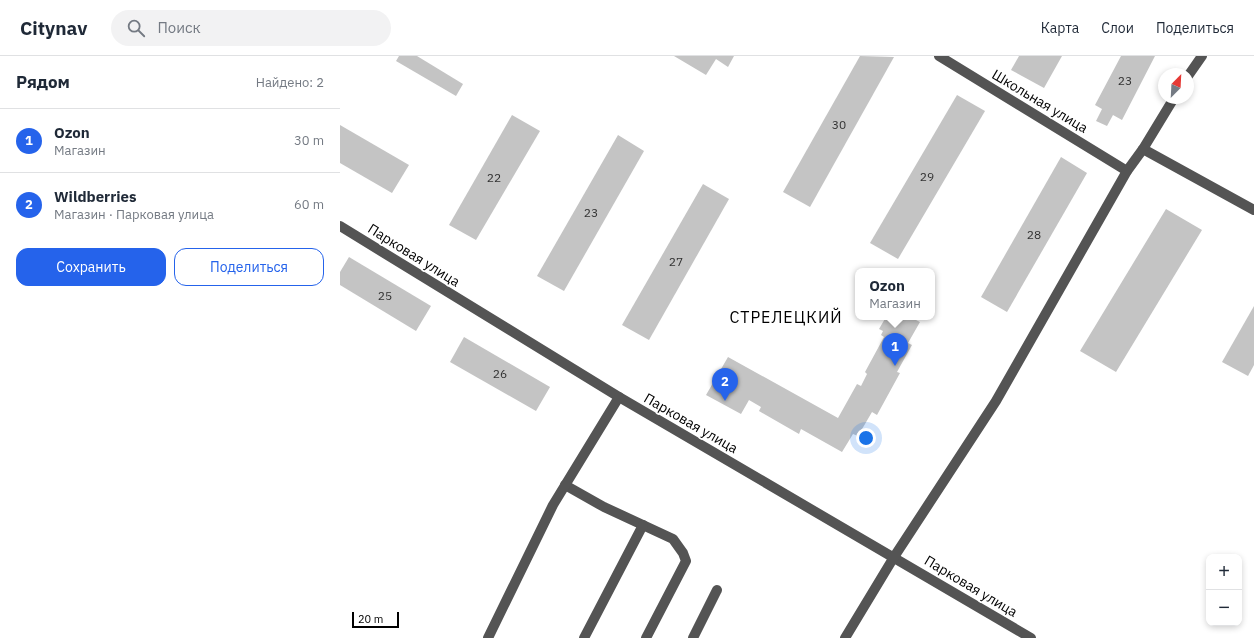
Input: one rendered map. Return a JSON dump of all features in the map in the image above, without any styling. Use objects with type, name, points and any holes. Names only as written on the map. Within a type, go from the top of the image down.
[{"type":"street","name":"Школьная улица","points":[[939,56],[1127,171]]},
{"type":"street","points":[[1194,68],[1202,56]]},
{"type":"street","points":[[845,638],[894,557],[996,401],[1127,171],[1170,104]]},
{"type":"street","points":[[1142,149],[1254,210]]},
{"type":"street","name":"Парковая улица","points":[[340,226],[619,397],[1031,638]]},
{"type":"street","points":[[488,638],[553,505],[619,397]]},
{"type":"street","points":[[565,484],[604,507],[674,539],[684,554],[686,561],[646,638]]},
{"type":"street","points":[[584,638],[643,525]]},
{"type":"street","points":[[693,638],[717,590]]},
{"type":"building","points":[[399,56],[417,56],[463,84],[456,96],[396,61]]},
{"type":"building","points":[[674,56],[734,56],[728,67],[716,59],[706,75]]},
{"type":"building","points":[[860,56],[894,57],[810,207],[783,192]]},
{"type":"building","points":[[1019,56],[1062,56],[1044,88],[1011,70]]},
{"type":"building","points":[[1121,56],[1155,56],[1122,120],[1113,115],[1107,126],[1096,121],[1102,109],[1095,105]]},
{"type":"building","points":[[957,95],[985,111],[898,259],[870,243]]},
{"type":"building","points":[[512,115],[540,131],[476,240],[449,225]]},
{"type":"building","points":[[340,125],[409,165],[392,193],[340,163]]},
{"type":"building","points":[[618,135],[644,151],[564,291],[537,276]]},
{"type":"building","points":[[1061,157],[1087,173],[1007,312],[981,297]]},
{"type":"building","points":[[703,184],[729,199],[649,340],[622,325]]},
{"type":"building","points":[[1166,209],[1202,230],[1116,372],[1080,351]]},
{"type":"building","points":[[349,257],[431,306],[416,331],[340,285],[340,272]]},
{"type":"building","points":[[1254,306],[1254,365],[1248,376],[1222,362]]},
{"type":"building","points":[[884,320],[916,320],[920,322],[908,343],[912,345],[897,372],[900,373],[877,415],[872,412],[858,436],[853,434],[842,452],[801,429],[799,434],[759,411],[761,407],[749,400],[741,414],[706,395],[728,357],[838,418],[857,384],[861,386],[867,374],[865,372],[884,337],[881,335],[883,331],[879,329]]},
{"type":"building","points":[[464,337],[550,387],[536,411],[450,362]]},
{"type":"place","name":"Ozon","points":[[895,366]]},
{"type":"place","name":"Wildberries","points":[[725,401]]},
{"type":"district","name":"СТРЕЛЕЦКИЙ","points":[[786,317]]}]
